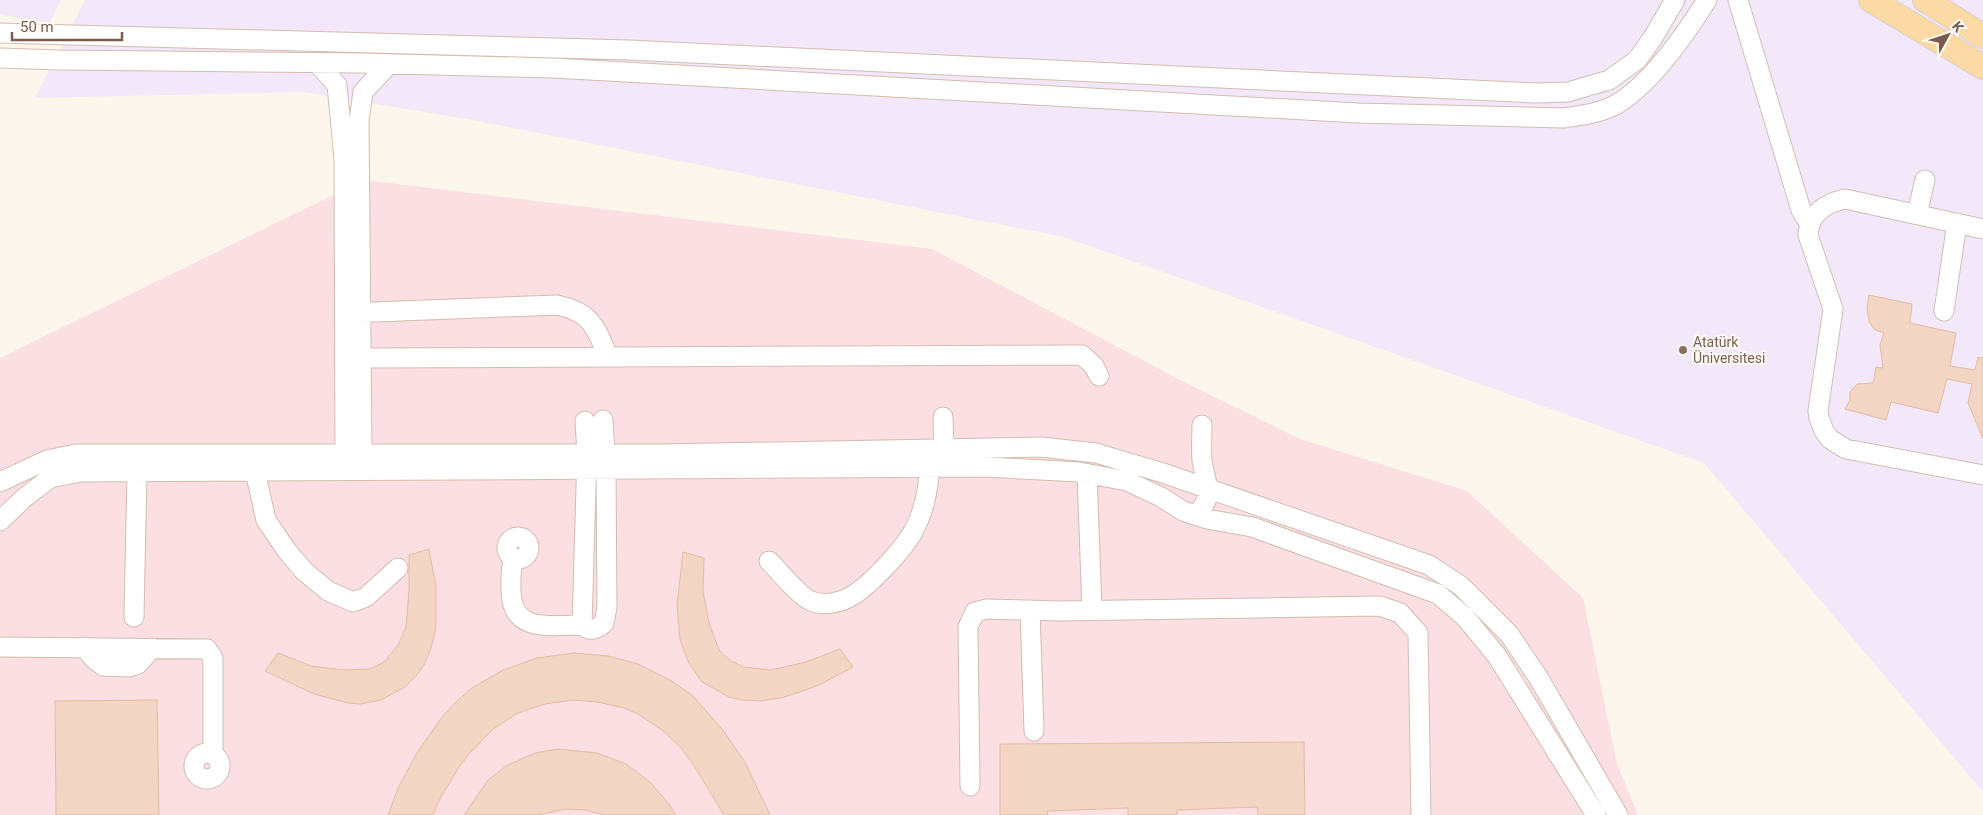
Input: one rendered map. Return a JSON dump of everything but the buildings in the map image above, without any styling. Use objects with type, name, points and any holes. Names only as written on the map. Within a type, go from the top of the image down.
[{"type":"main road","points":[[1871,0],[1983,67]]},
{"type":"main road","points":[[1925,0],[1983,36]]},
{"type":"street","points":[[0,33],[639,51],[1050,69],[1350,86],[1544,93],[1568,92],[1609,80],[1637,60],[1654,36],[1675,0]]},
{"type":"street","points":[[0,58],[389,64],[563,69],[1358,113],[1565,118],[1594,113],[1616,104],[1638,89],[1658,68],[1706,0]]},
{"type":"street","points":[[1738,0],[1800,210],[1810,224]]},
{"type":"street","points":[[317,63],[337,85],[344,159],[352,313],[354,454]]},
{"type":"street","points":[[354,454],[361,358],[352,313],[359,120],[363,92],[389,64]]},
{"type":"street","points":[[1917,214],[1925,180]]},
{"type":"street","points":[[1983,229],[1844,198],[1823,207],[1810,224],[1808,235],[1833,309],[1818,411],[1824,431],[1830,439],[1846,449],[1983,475]]},
{"type":"street","points":[[1944,311],[1957,223]]},
{"type":"street","points":[[352,313],[557,305],[574,308],[585,316],[596,329],[608,356]]},
{"type":"street","points":[[361,358],[1082,355],[1094,366],[1099,376]]},
{"type":"street","points":[[943,417],[944,448]]},
{"type":"street","points":[[514,559],[511,568],[511,597],[515,611],[519,616],[535,625],[582,625],[596,462],[594,420]]},
{"type":"street","points":[[1195,515],[1204,508],[1208,488],[1202,460],[1202,425]]},
{"type":"street","points":[[0,521],[24,498],[50,478],[81,472],[255,471],[596,462],[944,448],[1041,447],[1096,453],[1208,488],[1429,565],[1461,586],[1508,634],[1538,677],[1618,815]]},
{"type":"street","points":[[0,482],[47,460],[76,454],[354,454],[596,462],[986,467],[1087,474],[1127,481],[1161,497],[1183,511],[1252,527],[1438,594],[1465,617],[1497,656],[1596,815]]},
{"type":"street","points":[[1173,505],[1176,492],[1202,460]]},
{"type":"street","points":[[769,561],[795,589],[810,601],[834,603],[850,598],[889,564],[914,530],[928,496],[930,467]]},
{"type":"street","points":[[255,471],[266,520],[287,551],[304,571],[328,591],[353,602],[366,598],[398,568]]},
{"type":"street","points":[[134,617],[137,472]]},
{"type":"street","points":[[1087,474],[1092,610]]},
{"type":"street","points":[[970,786],[968,627],[975,612],[987,608],[1092,610],[1380,606],[1400,613],[1418,633],[1421,815]]},
{"type":"street","points":[[1030,610],[1034,732]]},
{"type":"street","points":[[0,647],[84,647],[94,660],[103,666],[129,667],[138,664],[152,648],[207,649],[212,655],[213,755]]},
{"type":"shaded area","points":[[0,0],[61,0],[50,23],[0,15]]},
{"type":"shaded area","name":"Atatürk Üniversitesi","points":[[85,0],[1983,0],[1983,792],[1704,463],[1064,237],[467,119],[305,92],[35,98]]},
{"type":"shaded area","points":[[364,180],[932,249],[1186,383],[1300,439],[1467,491],[1583,598],[1617,764],[1638,815],[0,815],[0,358]]},
{"type":"place","name":"Atatürk Üniversitesi","points":[[1683,350]]}]
